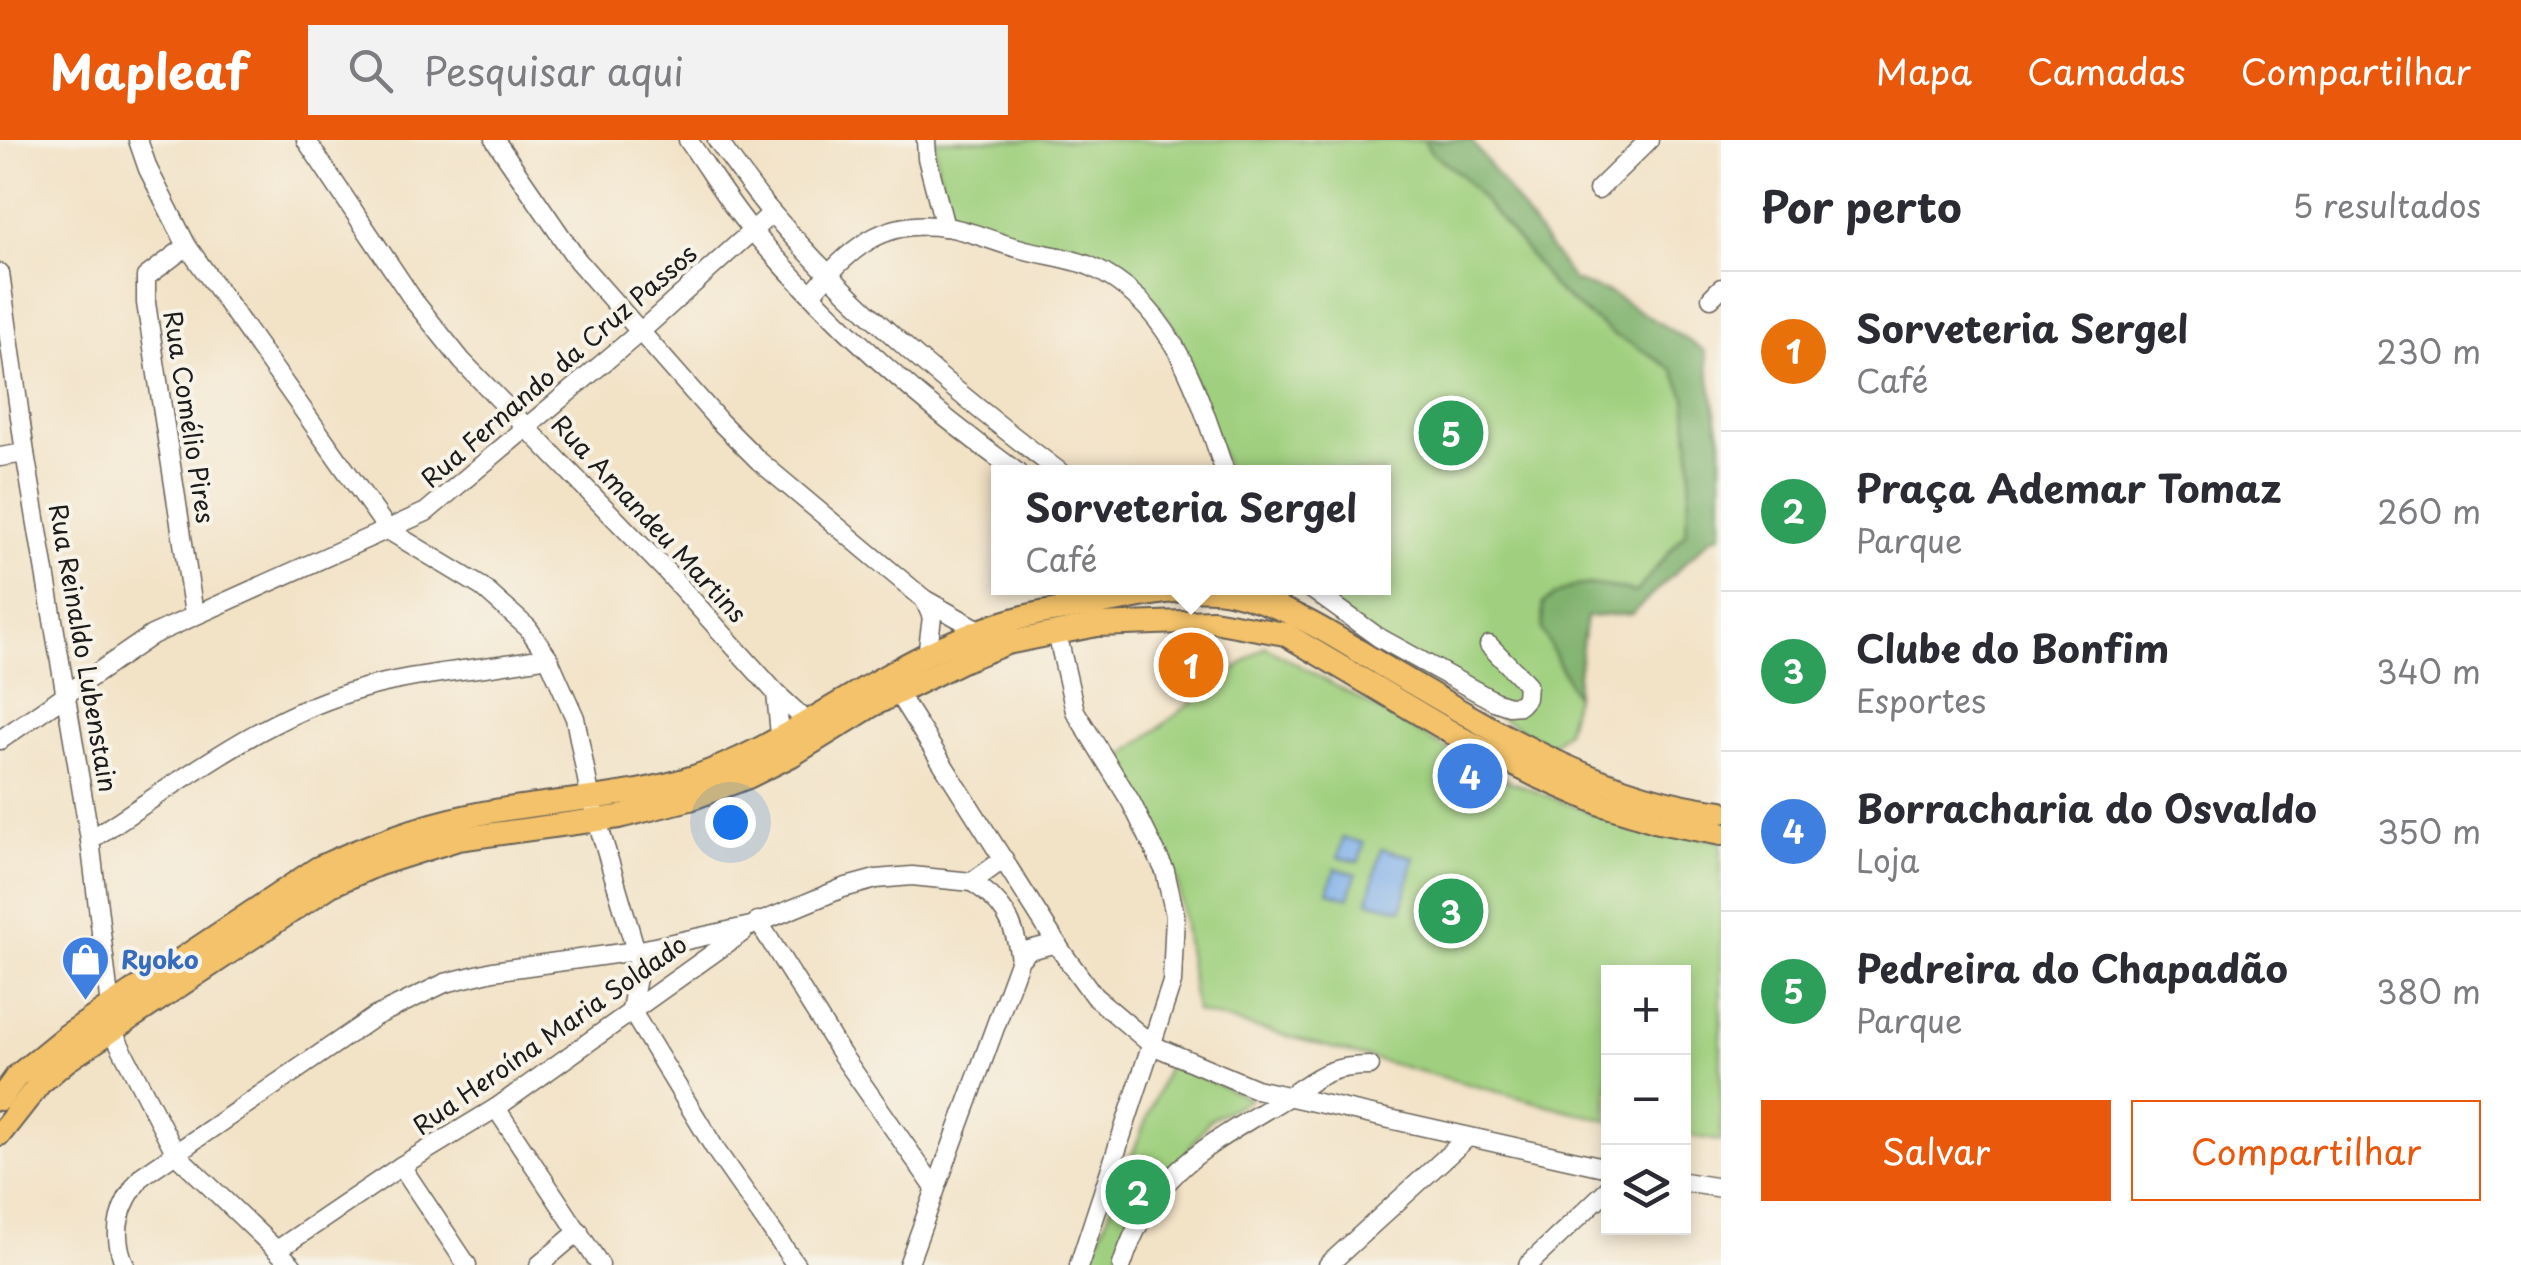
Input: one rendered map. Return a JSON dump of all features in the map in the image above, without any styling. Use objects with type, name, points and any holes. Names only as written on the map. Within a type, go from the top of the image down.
[{"type":"main road","points":[[0,1099],[38,1057],[318,868],[362,848],[469,816],[652,810],[724,787],[792,756],[815,729],[890,674],[981,632],[1029,616],[1123,595]]},
{"type":"main road","points":[[1137,595],[1141,611],[1150,622]]},
{"type":"main road","points":[[1214,621],[1228,606],[1229,595]]},
{"type":"main road","points":[[1243,595],[1307,620],[1576,774],[1658,799],[1721,812]]},
{"type":"main road","points":[[0,1134],[40,1083],[66,1061],[331,885],[428,846],[594,810],[689,779],[780,735],[815,729],[1007,643],[1097,625],[1214,621],[1284,634],[1459,737],[1602,804],[1658,822],[1721,834]]},
{"type":"street","points":[[138,140],[186,246],[388,530],[482,587],[528,628],[548,657],[574,718],[594,810],[636,950],[638,972],[631,1010],[717,1152],[796,1265]]},
{"type":"street","name":"Rua Amandeu Martins","points":[[306,140],[414,301],[462,361],[528,426],[776,693],[815,729]]},
{"type":"street","points":[[495,140],[578,261],[759,461],[924,599],[981,632]]},
{"type":"street","points":[[688,140],[752,232],[848,332],[945,421],[1007,465]]},
{"type":"street","points":[[717,140],[772,213],[916,358],[1051,465]]},
{"type":"street","points":[[926,140],[945,227]]},
{"type":"street","points":[[1598,190],[1649,140]]},
{"type":"street","name":"Rua Fernando da Cruz Passos","points":[[0,740],[152,635],[426,512],[640,332],[772,213]]},
{"type":"street","points":[[811,294],[848,255],[902,225],[966,230],[1000,244],[1088,265],[1134,296],[1170,336],[1200,402],[1222,465]]},
{"type":"street","name":"Rua Comélio Pires","points":[[186,246],[146,277],[146,303],[194,614]]},
{"type":"street","name":"Rua Reinaldo Lubenstain","points":[[0,272],[25,453],[90,840],[114,1032]]},
{"type":"street","points":[[0,456],[25,453]]},
{"type":"street","points":[[1320,595],[1378,637],[1494,702],[1520,706],[1526,698],[1527,684],[1489,645]]},
{"type":"street","points":[[924,599],[932,617],[928,656]]},
{"type":"street","points":[[1057,633],[1075,711],[1131,802],[1165,871],[1175,914],[1172,982],[1079,1265]]},
{"type":"street","points":[[90,840],[230,749],[348,692],[442,672],[486,670],[548,657]]},
{"type":"street","points":[[898,692],[1094,996],[1152,1045],[1256,1090],[1601,1166]]},
{"type":"street","points":[[776,693],[780,735]]},
{"type":"street","points":[[972,882],[1004,859]]},
{"type":"street","points":[[125,1265],[119,1252],[118,1224],[125,1197],[142,1176],[374,1017],[415,996],[445,983],[494,971],[636,950],[755,924],[842,888],[876,879],[912,876],[972,882],[1004,908],[1013,924],[1020,959],[908,1265]]},
{"type":"street","points":[[755,924],[935,1188]]},
{"type":"street","name":"Rua Heroína Maria Soldado","points":[[277,1250],[401,1166],[496,1108],[755,924]]},
{"type":"street","points":[[1020,959],[1039,946],[1057,943]]},
{"type":"street","points":[[114,1032],[176,1154],[292,1265]]},
{"type":"street","points":[[1122,1265],[1158,1191],[1194,1154],[1330,1069],[1370,1066]]},
{"type":"street","points":[[496,1108],[600,1265]]},
{"type":"street","points":[[1328,1265],[1468,1137]]},
{"type":"street","points":[[401,1166],[467,1265]]},
{"type":"street","points":[[1691,1183],[1721,1188]]},
{"type":"street","points":[[1528,1265],[1601,1196]]},
{"type":"street","points":[[540,1265],[579,1230]]},
{"type":"green space","points":[[934,140],[1424,140],[1431,152],[1461,175],[1555,289],[1611,333],[1673,370],[1686,398],[1691,467],[1686,532],[1636,592],[1598,585],[1578,586],[1543,603],[1542,630],[1575,696],[1566,731],[1551,746],[1356,637],[1304,595],[1391,595],[1391,465],[1225,465],[1174,328],[1152,298],[1093,257],[1002,236],[950,218]]},
{"type":"green space","points":[[1424,140],[1471,140],[1574,281],[1610,293],[1705,351],[1721,440],[1721,535],[1712,537],[1632,614],[1586,617],[1575,696],[1542,630],[1543,603],[1578,586],[1598,585],[1636,592],[1686,532],[1691,467],[1686,398],[1673,370],[1611,333],[1555,289],[1461,175],[1431,152]]},
{"type":"green space","points":[[1265,646],[1492,774],[1606,819],[1721,841],[1721,1141],[1691,1136],[1691,965],[1601,965],[1601,1119],[1196,1012],[1178,883],[1152,817],[1115,762]]},
{"type":"green space","points":[[1169,1063],[1251,1099],[1209,1120],[1109,1265],[1088,1265]]},
{"type":"water","points":[[1343,838],[1364,843],[1359,862],[1338,857]]},
{"type":"water","points":[[1381,849],[1414,857],[1402,909],[1368,901]]},
{"type":"water","points":[[1335,868],[1356,874],[1349,898],[1328,892]]},
{"type":"place","name":"Pedreira do Chapadão","points":[[1451,433]]},
{"type":"place","name":"Sorveteria Sergel","points":[[1191,665]]},
{"type":"place","name":"Borracharia do Osvaldo","points":[[1470,776]]},
{"type":"place","name":"Clube do Bonfim","points":[[1451,911]]},
{"type":"place","name":"Ryoko","points":[[86,1002]]},
{"type":"place","name":"Praça Ademar Tomaz","points":[[1138,1192]]}]
